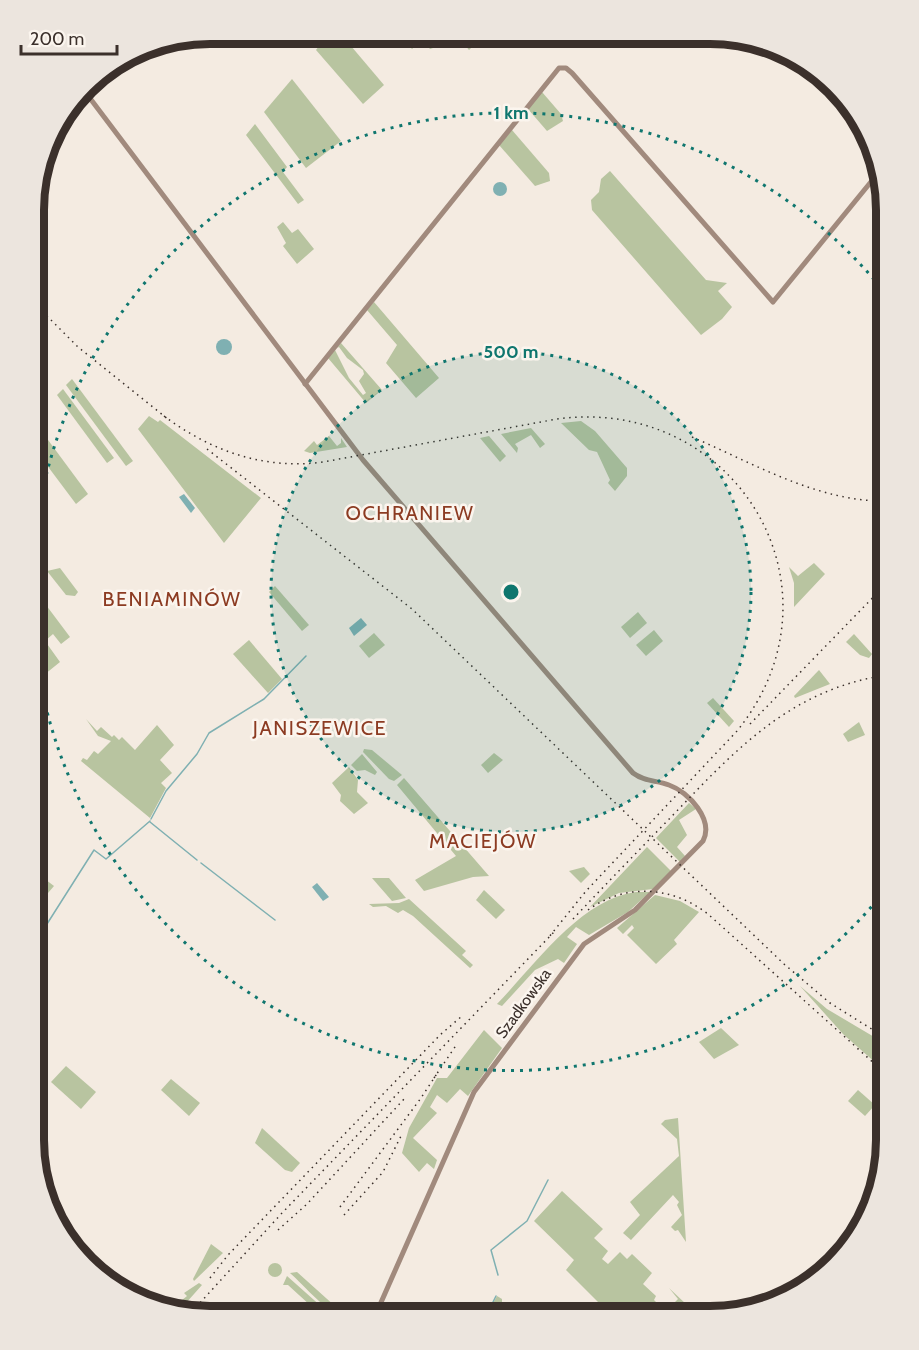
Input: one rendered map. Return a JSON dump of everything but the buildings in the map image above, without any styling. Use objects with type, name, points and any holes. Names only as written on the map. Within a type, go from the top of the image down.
[{"type":"street","points":[[89,96],[305,384],[559,68],[566,68],[572,73],[773,302],[872,180]]},
{"type":"street","name":"Szadkowska","points":[[305,384],[363,460],[639,778],[668,784],[680,792],[703,816],[706,827],[705,837],[635,910],[584,944],[474,1092],[379,1306]]},
{"type":"green space","points":[[321,44],[349,44],[384,85],[363,104],[316,50]]},
{"type":"green space","points":[[407,44],[418,44],[412,49]]},
{"type":"green space","points":[[426,44],[445,44],[430,49]]},
{"type":"green space","points":[[464,44],[469,44],[472,47],[469,50]]},
{"type":"green space","points":[[292,79],[341,141],[306,168],[264,112]]},
{"type":"green space","points":[[542,92],[561,114],[563,121],[547,131],[528,109]]},
{"type":"green space","points":[[255,124],[287,167],[283,172],[304,200],[298,204],[246,135]]},
{"type":"green space","points":[[512,130],[549,173],[550,181],[535,186],[499,145]]},
{"type":"green space","points":[[610,171],[706,280],[727,283],[718,291],[732,307],[722,319],[701,335],[592,210],[591,200],[599,192],[601,179]]},
{"type":"green space","points":[[283,222],[292,233],[298,229],[314,249],[297,264],[283,246],[286,243],[277,227]]},
{"type":"green space","points":[[374,302],[439,378],[416,398],[386,363],[397,345],[367,310]]},
{"type":"green space","points":[[341,343],[382,390],[366,403],[328,358],[335,350],[349,378],[363,395],[366,393],[359,381],[364,374],[363,370],[347,358],[339,347],[337,348]]},
{"type":"green space","points":[[72,379],[133,461],[126,466],[66,385]]},
{"type":"green space","points":[[63,389],[114,458],[107,463],[57,395]]},
{"type":"green space","points":[[149,416],[158,422],[160,420],[261,498],[224,543],[138,429]]},
{"type":"green space","points":[[581,421],[595,431],[627,468],[627,476],[615,491],[608,483],[610,480],[597,452],[589,450],[561,423]]},
{"type":"green space","points":[[531,428],[545,444],[540,448],[531,435],[515,444],[518,448],[517,453],[501,434]]},
{"type":"green space","points":[[44,435],[88,494],[76,504],[44,461]]},
{"type":"green space","points":[[329,436],[337,446],[341,443],[341,438],[347,447],[310,453],[304,451],[314,441],[317,445]]},
{"type":"green space","points":[[489,436],[506,456],[500,462],[480,438]]},
{"type":"green space","points":[[814,563],[825,574],[794,607],[794,583],[789,567],[798,576]]},
{"type":"green space","points":[[60,568],[78,592],[75,596],[66,595],[47,571]]},
{"type":"green space","points":[[275,586],[309,625],[302,631],[269,592]]},
{"type":"green space","points":[[44,602],[70,637],[61,644],[53,634],[45,641],[60,662],[44,675]]},
{"type":"green space","points":[[638,612],[647,623],[630,638],[621,627]]},
{"type":"green space","points":[[654,630],[663,641],[646,656],[636,645]]},
{"type":"green space","points":[[374,633],[385,645],[369,658],[359,646]]},
{"type":"green space","points":[[854,634],[872,654],[869,658],[860,655],[846,642]]},
{"type":"green space","points":[[249,640],[282,679],[268,693],[233,654]]},
{"type":"green space","points":[[819,670],[830,684],[795,698],[794,696]]},
{"type":"green space","points":[[713,698],[734,721],[729,727],[707,703]]},
{"type":"green space","points":[[86,719],[97,731],[101,727],[112,737],[114,735],[119,740],[122,737],[135,750],[157,725],[174,745],[160,760],[172,773],[161,783],[166,788],[150,818],[81,761],[83,758],[87,760],[94,751],[98,754],[111,741],[98,736]]},
{"type":"green space","points":[[859,722],[865,735],[848,742],[843,734]]},
{"type":"green space","points":[[364,749],[372,750],[402,775],[394,781],[389,779],[363,752]]},
{"type":"green space","points":[[494,753],[503,760],[488,773],[481,765]]},
{"type":"green space","points":[[362,754],[377,772],[375,775],[365,770],[357,771],[351,765]]},
{"type":"green space","points":[[349,767],[358,780],[357,792],[368,803],[354,814],[340,801],[341,795],[332,783]]},
{"type":"green space","points":[[404,778],[489,876],[473,877],[424,891],[415,880],[456,856],[397,785]]},
{"type":"green space","points":[[689,803],[696,809],[679,820],[687,835],[677,847],[685,856],[680,862],[656,838]]},
{"type":"green space","points":[[647,847],[671,871],[653,889],[619,893],[590,907]]},
{"type":"green space","points":[[584,867],[590,874],[581,883],[569,871]]},
{"type":"green space","points":[[44,878],[54,886],[44,898]]},
{"type":"green space","points":[[372,878],[389,878],[406,898],[392,901]]},
{"type":"green space","points":[[484,890],[505,910],[496,919],[476,900]]},
{"type":"green space","points":[[636,892],[650,892],[628,912],[589,935],[576,927],[567,937],[577,944],[564,963],[558,959],[535,970],[502,1006],[497,1004],[559,936],[577,920],[615,897]]},
{"type":"green space","points":[[655,895],[680,901],[699,912],[674,940],[677,944],[656,964],[627,935],[634,928],[632,925],[623,934],[617,928]]},
{"type":"green space","points":[[409,899],[466,951],[462,955],[473,965],[470,968],[413,916],[403,910],[398,913],[386,906],[373,907],[369,904],[399,903]]},
{"type":"green space","points":[[800,986],[827,1009],[875,1038],[875,1062],[843,1034]]},
{"type":"green space","points":[[721,1028],[739,1045],[714,1059],[699,1042]]},
{"type":"green space","points":[[484,1030],[502,1048],[468,1096],[460,1089],[447,1103],[437,1095],[430,1107],[437,1113],[413,1138],[437,1160],[434,1169],[427,1163],[419,1172],[402,1153],[409,1128],[437,1078],[447,1078]]},
{"type":"green space","points":[[66,1066],[96,1092],[81,1109],[51,1082]]},
{"type":"green space","points":[[171,1079],[200,1103],[189,1116],[161,1090]]},
{"type":"green space","points":[[858,1090],[875,1105],[865,1116],[848,1101]]},
{"type":"green space","points":[[678,1118],[686,1242],[678,1230],[675,1231],[671,1227],[682,1215],[677,1205],[679,1202],[673,1195],[631,1240],[623,1233],[640,1215],[630,1202],[679,1156],[677,1139],[661,1124],[665,1120]]},
{"type":"green space","points":[[262,1128],[300,1163],[292,1172],[285,1170],[255,1143]]},
{"type":"green space","points":[[562,1191],[603,1229],[594,1238],[608,1251],[602,1259],[608,1264],[620,1252],[627,1259],[632,1254],[652,1273],[643,1284],[656,1296],[654,1300],[660,1306],[602,1306],[566,1270],[574,1260],[534,1221]]},
{"type":"green space","points":[[211,1244],[223,1253],[194,1281],[193,1279]]},
{"type":"green space","points":[[275,1263],[280,1265],[282,1270],[280,1275],[275,1277],[270,1275],[268,1270],[270,1265]]},
{"type":"green space","points":[[297,1272],[335,1306],[325,1306],[290,1273]]},
{"type":"green space","points":[[287,1276],[321,1306],[311,1306],[288,1285],[283,1285]]},
{"type":"green space","points":[[199,1283],[202,1285],[185,1304],[178,1303],[187,1296],[184,1293]]},
{"type":"green space","points":[[669,1288],[687,1305],[671,1306],[678,1299]]},
{"type":"green space","points":[[497,1296],[502,1299],[502,1306],[492,1306]]},
{"type":"water","points":[[500,182],[505,184],[507,189],[505,194],[500,196],[495,194],[493,189],[495,184]]},
{"type":"water","points":[[224,339],[230,341],[232,347],[230,353],[224,355],[218,353],[216,347],[218,341]]},
{"type":"water","points":[[184,494],[195,508],[191,513],[179,497]]},
{"type":"water","points":[[361,618],[367,625],[354,636],[349,628]]},
{"type":"water","points":[[317,883],[329,897],[323,901],[312,887]]},
{"type":"waterway","points":[[151,819],[166,791],[197,754],[209,733],[264,699],[306,656]]},
{"type":"waterway","points":[[44,929],[94,850],[106,859],[150,821]]},
{"type":"waterway","points":[[150,822],[197,860]]},
{"type":"waterway","points":[[201,863],[275,920]]},
{"type":"waterway","points":[[498,1275],[491,1250],[527,1221],[548,1180]]},
{"type":"waterway","points":[[491,1306],[496,1296]]},
{"type":"railway","points":[[44,313],[78,347],[169,420]]},
{"type":"railway","points":[[164,416],[219,448],[259,460],[301,464],[323,462],[557,419],[621,420],[677,438],[723,470],[757,513],[778,564],[783,619],[770,676],[737,731],[586,891],[549,937]]},
{"type":"railway","points":[[692,437],[762,469],[811,488],[861,500],[876,501]]},
{"type":"railway","points":[[207,449],[412,609],[784,964],[830,1003],[875,1031]]},
{"type":"railway","points":[[750,724],[876,595]]},
{"type":"railway","points":[[573,919],[720,767],[768,725],[822,694],[876,677]]},
{"type":"railway","points":[[588,910],[617,895],[648,891],[664,893],[694,905],[708,914],[875,1064]]},
{"type":"railway","points":[[198,1305],[282,1213],[555,931]]},
{"type":"railway","points":[[210,1278],[228,1255],[440,1035],[462,1016]]},
{"type":"railway","points":[[434,1078],[457,1044]]},
{"type":"railway","points":[[340,1207],[438,1072]]},
{"type":"railway","points":[[278,1230],[307,1204],[405,1098]]},
{"type":"railway","points":[[344,1215],[383,1172],[402,1134]]},
{"type":"district","name":"OCHRANIEW","points":[[410,513]]},
{"type":"district","name":"BENIAMINÓW","points":[[172,599]]},
{"type":"district","name":"JANISZEWICE","points":[[320,728]]},
{"type":"district","name":"MACIEJÓW","points":[[483,841]]}]
